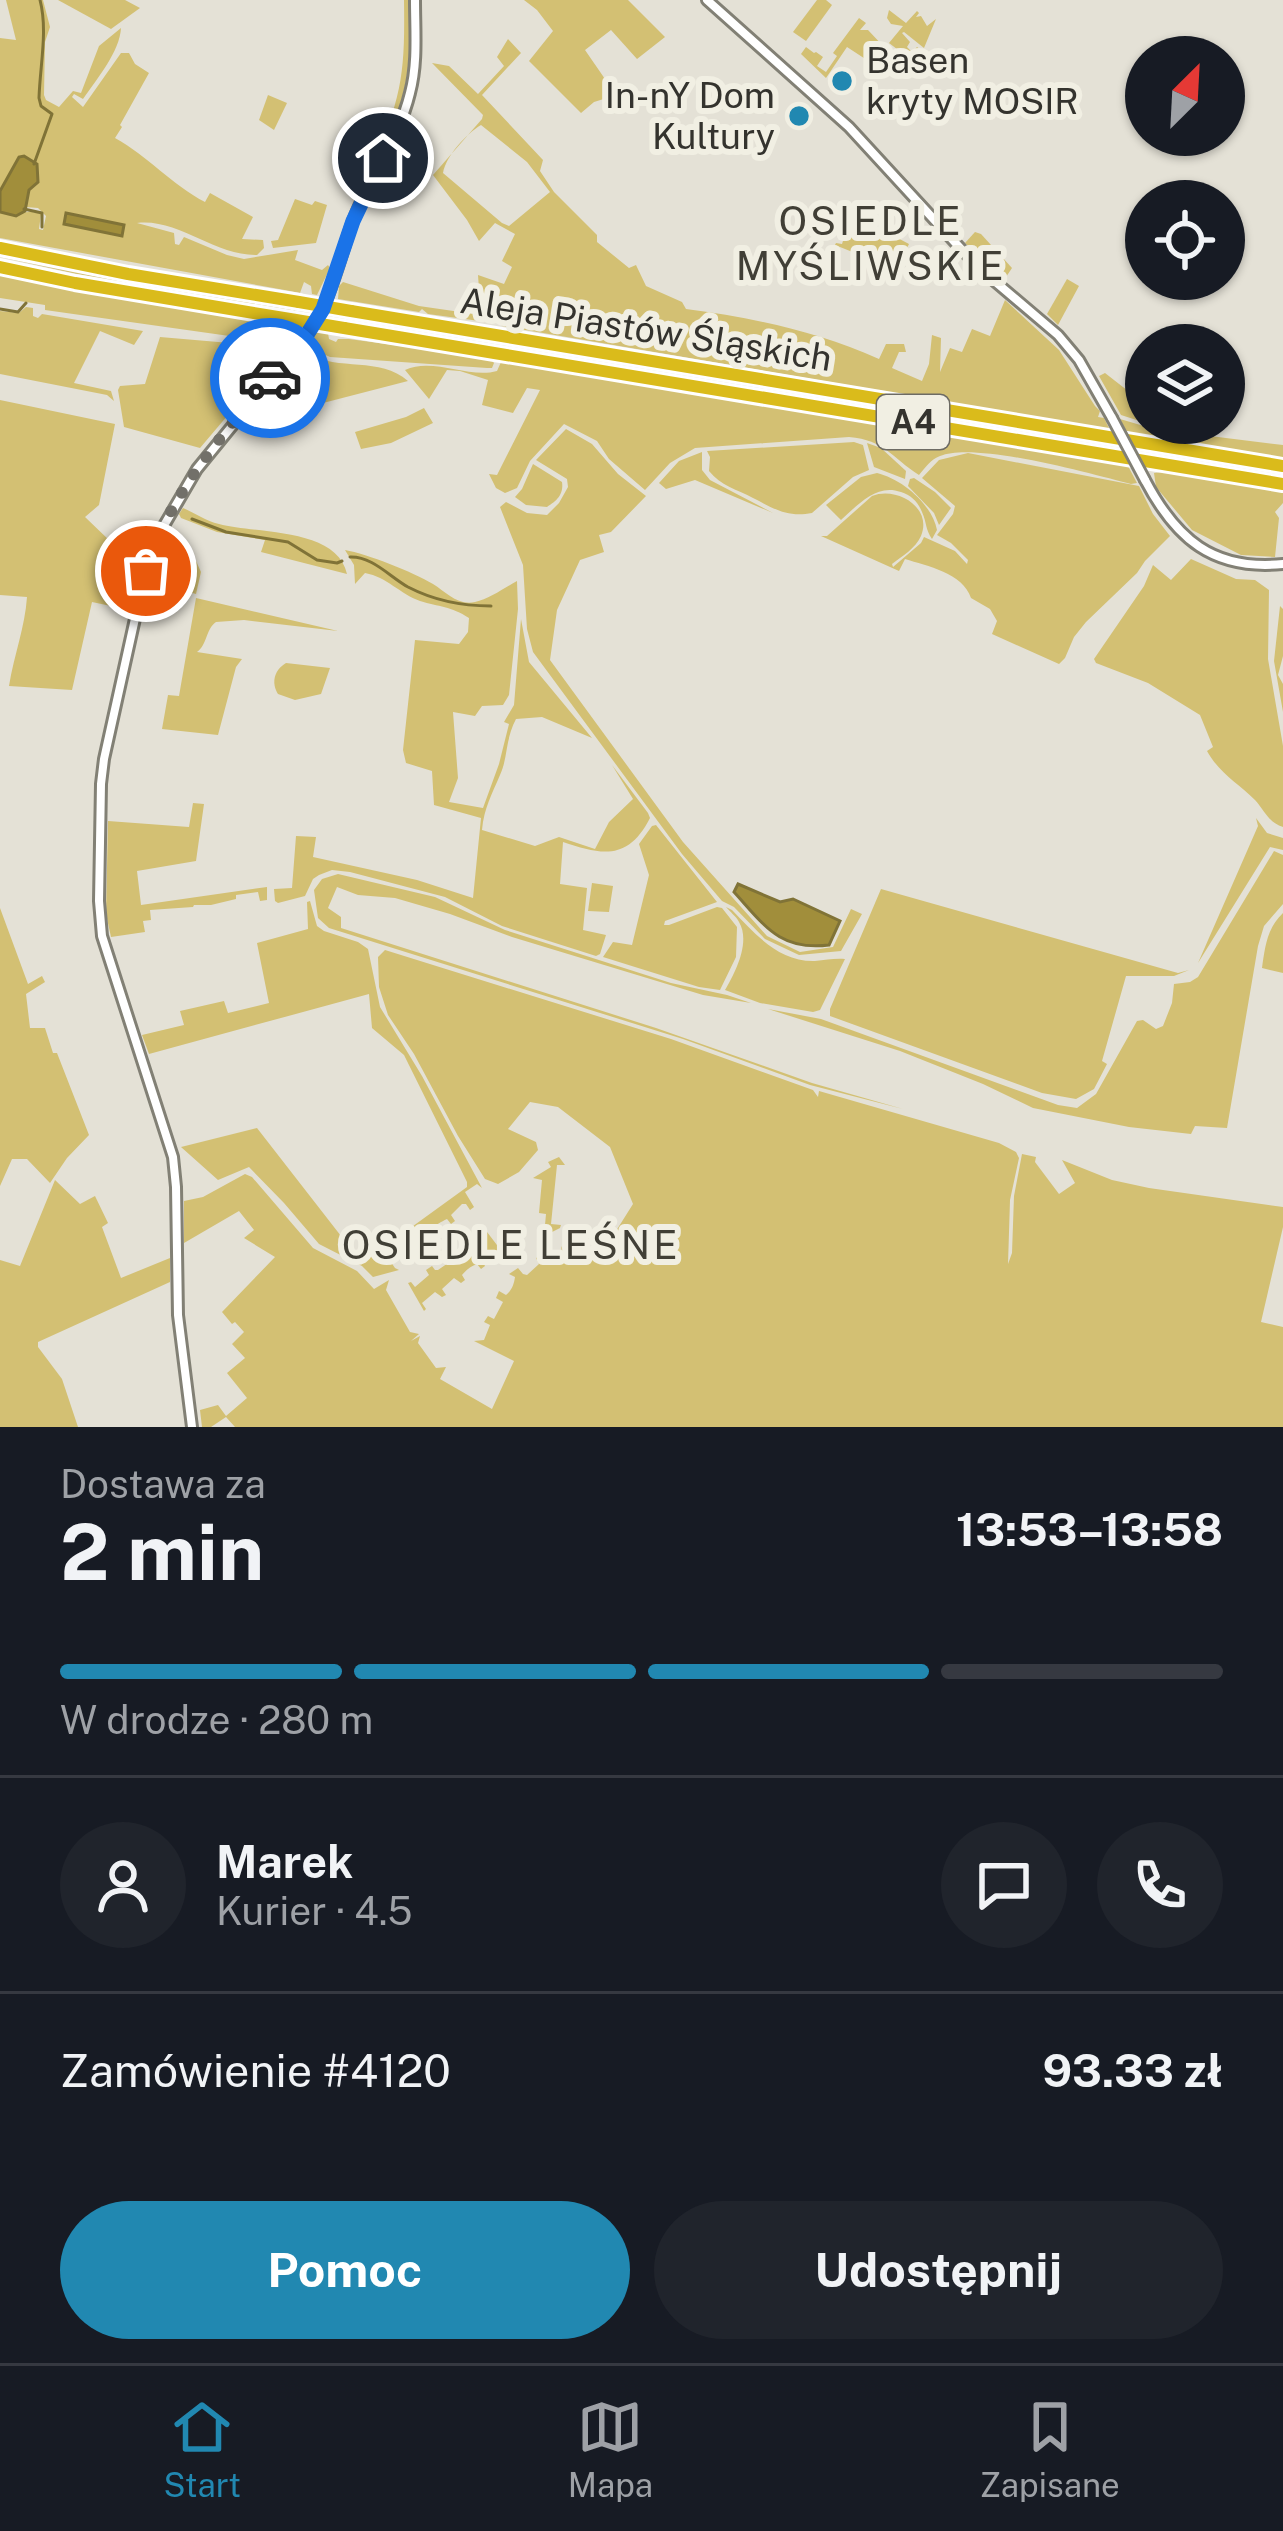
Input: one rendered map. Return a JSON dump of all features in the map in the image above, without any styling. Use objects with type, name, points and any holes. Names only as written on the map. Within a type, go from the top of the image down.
[{"type":"highway","name":"Aleja Piastów Śląskich","points":[[0,248],[128,274],[1283,466]]},
{"type":"highway","name":"Aleja Piastów Śląskich","points":[[0,267],[1283,484]]},
{"type":"street","points":[[192,1427],[178,1315],[173,1157],[100,928],[104,759],[154,543],[196,469],[323,309],[357,210],[409,98],[415,0]]},
{"type":"street","points":[[707,0],[849,127],[977,265],[1058,335],[1086,371],[1165,515],[1196,546],[1226,561],[1283,565]]},
{"type":"shaded area","points":[[6,0],[43,0],[50,27],[45,42],[44,95],[59,107],[73,91],[81,93],[99,46],[121,28],[95,83],[83,99],[72,97],[83,107],[121,53],[129,53],[149,73],[115,138],[205,202],[210,193],[253,217],[242,239],[263,240],[264,248],[257,255],[241,254],[167,226],[137,223],[174,233],[175,244],[184,237],[244,259],[298,250],[295,260],[322,270],[330,268],[317,295],[304,282],[300,293],[0,238],[0,212],[41,214],[39,229],[43,230],[46,216],[38,208],[26,207],[29,190],[35,186],[27,158],[14,165],[0,191],[0,38],[16,40]]},
{"type":"shaded area","points":[[58,0],[125,0],[140,8],[111,29]]},
{"type":"shaded area","points":[[404,0],[410,0],[406,81],[378,157],[400,80]]},
{"type":"shaded area","points":[[524,0],[628,0],[665,37],[637,59],[611,30],[585,50],[605,79],[610,97],[581,113],[529,61],[553,31]]},
{"type":"shaded area","points":[[817,0],[832,5],[806,41],[793,32]]},
{"type":"shaded area","points":[[889,10],[906,23],[917,11],[916,17],[921,16],[927,26],[936,19],[924,48],[902,33],[912,52],[917,47],[922,51],[914,62],[889,43],[903,26],[891,24]]},
{"type":"shaded area","points":[[859,18],[866,23],[860,30],[868,30],[884,47],[873,64],[847,47],[826,78],[801,54],[806,47],[823,57],[817,66],[826,72],[837,56],[833,53]]},
{"type":"shaded area","points":[[508,39],[521,53],[482,95],[543,160],[540,171],[554,192],[597,235],[597,242],[629,268],[636,265],[646,286],[682,302],[686,309],[784,327],[879,359],[886,344],[904,344],[906,352],[899,352],[892,368],[922,381],[932,335],[941,338],[940,372],[950,348],[962,352],[972,329],[990,336],[1005,300],[1059,350],[1110,430],[502,326],[493,313],[467,310],[479,308],[478,275],[504,284],[512,267],[502,261],[515,234],[495,223],[479,241],[433,175],[452,153],[443,173],[509,226],[550,192],[527,162],[481,125],[468,135],[483,115],[432,63],[449,66],[478,94],[504,66],[497,57]]},
{"type":"shaded area","points":[[268,95],[287,103],[274,130],[259,120]]},
{"type":"shaded area","points":[[24,156],[37,164],[38,182],[29,190],[25,211],[16,216],[0,212],[0,191]]},
{"type":"shaded area","points":[[295,199],[327,205],[316,243],[273,248],[271,241],[278,240]]},
{"type":"shaded area","points":[[843,204],[909,244],[896,270],[835,245],[842,244],[852,213]]},
{"type":"shaded area","points":[[66,213],[124,225],[122,236],[64,224]]},
{"type":"shaded area","points":[[975,232],[1012,268],[1004,280],[965,243]]},
{"type":"shaded area","points":[[0,254],[78,271],[296,309],[77,274]]},
{"type":"shaded area","points":[[0,275],[282,326],[281,336],[297,328],[286,344],[45,310],[45,305],[0,298]]},
{"type":"shaded area","points":[[1067,279],[1079,286],[1058,325],[1047,314]]},
{"type":"shaded area","points":[[343,282],[419,306],[488,316],[494,323],[338,299]]},
{"type":"shaded area","points":[[33,308],[38,318],[42,314],[143,331],[134,345],[100,331],[74,383],[111,391],[114,401],[107,395],[0,374],[0,311],[19,313]]},
{"type":"shaded area","points":[[316,332],[328,333],[336,342],[349,339],[490,358],[494,363],[487,368],[330,357],[310,348],[312,343],[308,347]]},
{"type":"shaded area","points":[[160,337],[283,350],[200,448],[124,427],[118,390],[145,384]]},
{"type":"shaded area","points":[[299,354],[332,362],[385,369],[408,381],[323,403],[317,374],[303,376],[290,366]]},
{"type":"shaded area","points":[[501,362],[1128,466],[1137,483],[1034,461],[957,452],[931,461],[919,475],[880,446],[849,437],[695,448],[670,463],[645,490],[609,459],[597,441],[564,424],[530,461],[517,488],[505,493],[496,488],[489,474],[497,475],[540,390],[527,388],[513,413],[482,405],[488,380],[447,370],[429,399],[405,370],[427,366],[486,373],[497,371]]},
{"type":"shaded area","points":[[1105,373],[1125,389],[1125,416],[1121,415],[1099,376]]},
{"type":"shaded area","points":[[0,400],[115,424],[99,505],[85,517],[137,567],[125,609],[92,602],[72,690],[9,686],[27,597],[0,595]]},
{"type":"shaded area","points":[[424,408],[433,423],[391,443],[361,449],[355,432]]},
{"type":"shaded area","points":[[566,429],[592,444],[646,496],[611,532],[599,535],[604,552],[580,560],[557,610],[550,660],[683,842],[767,936],[800,952],[833,947],[851,909],[862,914],[841,951],[799,955],[765,939],[722,901],[533,652],[523,565],[500,507],[506,502],[527,513],[547,515],[559,503],[567,479],[536,460]]},
{"type":"shaded area","points":[[1245,440],[1283,445],[1283,459],[1193,444],[1245,444]]},
{"type":"shaded area","points":[[867,443],[881,448],[906,471],[905,479],[874,467]]},
{"type":"shaded area","points":[[863,445],[869,470],[853,477],[812,513],[774,508],[724,484],[709,471],[707,451]]},
{"type":"shaded area","points":[[702,452],[702,470],[710,480],[773,513],[695,480],[666,489],[659,483],[679,461]]},
{"type":"shaded area","points":[[968,453],[1139,486],[1170,536],[1086,622],[1059,664],[992,634],[997,621],[990,609],[971,598],[952,577],[905,559],[899,571],[821,536],[827,536],[872,496],[891,494],[917,508],[923,526],[919,540],[893,567],[924,537],[955,551],[967,564],[951,543],[937,535],[955,506],[922,478],[939,460]]},
{"type":"shaded area","points":[[533,464],[562,482],[561,494],[547,507],[526,505],[515,497]]},
{"type":"shaded area","points":[[877,473],[906,487],[922,502],[937,530],[932,539],[918,505],[901,492],[876,493],[841,520],[826,505],[861,477]]},
{"type":"shaded area","points":[[1154,473],[1283,492],[1283,503],[1275,512],[1279,518],[1275,557],[1241,555],[1192,530],[1156,487]]},
{"type":"shaded area","points":[[914,478],[951,508],[939,525],[908,486]]},
{"type":"shaded area","points":[[183,508],[219,524],[311,540],[340,559],[347,574],[261,552],[265,540],[217,532],[181,518]]},
{"type":"shaded area","points":[[162,547],[196,561],[201,572],[196,594],[151,581]]},
{"type":"shaded area","points":[[345,550],[414,574],[463,602],[480,601],[517,581],[509,695],[503,705],[482,706],[475,716],[453,712],[458,778],[449,802],[483,808],[509,724],[504,722],[514,705],[521,619],[529,662],[592,738],[542,717],[516,719],[482,830],[535,846],[559,837],[595,849],[609,822],[633,799],[612,765],[650,818],[633,842],[613,851],[590,850],[563,842],[560,884],[587,888],[583,930],[606,935],[600,954],[502,926],[445,897],[350,872],[332,870],[319,875],[305,896],[275,901],[274,889],[292,888],[296,836],[316,837],[313,857],[473,898],[481,818],[434,805],[432,771],[406,763],[403,750],[415,640],[459,644],[468,632],[469,618],[413,598],[373,575],[365,573],[355,584],[354,565]]},
{"type":"shaded area","points":[[1191,559],[1236,579],[1255,580],[1269,590],[1268,659],[1283,746],[1283,827],[1212,759],[1207,751],[1213,747],[1200,715],[1148,683],[1094,659],[1153,565],[1171,580]]},
{"type":"shaded area","points":[[196,598],[338,631],[244,620],[216,622],[197,652],[242,659],[218,735],[162,729],[168,695],[179,696]]},
{"type":"shaded area","points":[[1280,606],[1283,656],[1278,675],[1283,684],[1283,712],[1274,661]]},
{"type":"shaded area","points":[[286,663],[330,668],[321,694],[295,700],[278,694],[275,677]]},
{"type":"shaded area","points":[[193,803],[204,804],[196,861],[137,871],[141,905],[267,887],[267,900],[260,901],[258,892],[211,905],[150,910],[151,920],[143,921],[145,932],[111,937],[106,914],[108,821],[189,827]]},
{"type":"shaded area","points":[[1256,818],[1267,833],[1283,838],[1283,850],[1270,847],[1198,963],[1258,826]]},
{"type":"shaded area","points":[[656,825],[717,902],[664,925],[717,907],[737,927],[736,957],[720,990],[603,957],[613,942],[632,945],[649,875],[639,844]]},
{"type":"shaded area","points":[[1274,851],[1283,855],[1283,904],[1264,926],[1258,946],[1227,1128],[1195,1126],[1191,1134],[1033,1108],[900,1051],[768,1009],[821,1019],[1077,1108],[1096,1094],[1137,1021],[1156,1029],[1163,1026],[1174,984],[1198,977]]},
{"type":"shaded area","points":[[338,874],[435,897],[505,930],[751,1003],[703,995],[450,914],[337,887],[328,908],[341,917],[341,928],[903,1109],[810,1085],[683,1039],[329,928],[318,918],[314,890],[322,879]]},
{"type":"shaded area","points":[[592,883],[613,886],[609,912],[588,911]]},
{"type":"shaded area","points":[[738,884],[780,902],[793,899],[840,921],[829,945],[798,944],[775,934],[734,892]]},
{"type":"shaded area","points":[[881,889],[1178,973],[1189,970],[1174,976],[1126,976],[1102,1061],[1107,1064],[1094,1089],[1076,1099],[1042,1093],[830,1016]]},
{"type":"shaded area","points":[[310,901],[317,926],[368,949],[380,1007],[482,1188],[477,1184],[465,1192],[474,1207],[470,1210],[462,1204],[451,1215],[455,1221],[451,1224],[447,1219],[437,1225],[431,1239],[423,1233],[412,1241],[414,1250],[404,1237],[384,1252],[399,1270],[373,1277],[362,1266],[319,1244],[249,1167],[218,1180],[181,1147],[257,1128],[362,1263],[467,1187],[404,1055],[372,1028],[369,994],[149,1054],[142,1035],[184,1025],[180,1011],[224,1001],[228,1013],[269,1003],[257,943],[308,929]]},
{"type":"shaded area","points":[[726,907],[790,957],[845,959],[820,1010],[760,1003],[725,990],[743,939],[739,922]]},
{"type":"shaded area","points":[[0,908],[28,984],[42,976],[45,982],[26,994],[30,1028],[45,1028],[89,1135],[50,1183],[27,1159],[12,1159],[0,1186]]},
{"type":"shaded area","points":[[1283,913],[1283,973],[1262,968],[1270,931]]},
{"type":"shaded area","points":[[385,950],[671,1039],[813,1090],[818,1097],[819,1091],[999,1143],[1019,1158],[1010,1200],[1008,1264],[1022,1154],[1036,1157],[1059,1194],[1075,1183],[1062,1160],[1112,1180],[1149,1188],[1283,1207],[1283,1227],[1261,1322],[1283,1327],[1283,1427],[235,1427],[226,1417],[202,1427],[200,1410],[218,1405],[226,1416],[247,1398],[227,1373],[245,1358],[232,1344],[244,1332],[222,1312],[275,1257],[244,1238],[254,1230],[239,1211],[184,1243],[184,1201],[203,1197],[245,1174],[252,1177],[313,1248],[357,1271],[374,1289],[389,1280],[386,1290],[410,1332],[419,1334],[411,1341],[420,1336],[418,1343],[436,1368],[446,1367],[440,1379],[492,1409],[514,1361],[474,1341],[484,1340],[490,1325],[484,1322],[488,1316],[494,1319],[503,1302],[496,1298],[499,1291],[506,1295],[512,1287],[515,1277],[509,1274],[518,1268],[527,1275],[539,1264],[536,1258],[542,1255],[548,1261],[562,1252],[561,1246],[569,1262],[594,1250],[586,1235],[595,1240],[606,1234],[607,1223],[616,1231],[633,1204],[610,1147],[558,1107],[530,1102],[508,1129],[536,1142],[538,1150],[519,1172],[498,1184],[485,1179],[388,1015],[379,987],[378,957]]},
{"type":"shaded area","points":[[559,1157],[565,1165],[557,1165],[551,1224],[561,1225],[544,1236],[546,1214],[539,1213],[542,1180],[533,1178]]},
{"type":"shaded area","points":[[55,1180],[80,1204],[95,1196],[108,1223],[102,1227],[121,1278],[170,1258],[170,1282],[38,1342],[62,1379],[78,1427],[0,1427],[0,1260],[20,1266]]},
{"type":"shaded area","points":[[484,1228],[503,1253],[493,1250],[482,1260],[485,1266],[469,1268],[461,1283],[454,1278],[442,1289],[446,1295],[435,1292],[422,1303],[424,1311],[408,1283],[415,1287],[429,1275],[426,1270],[432,1266],[438,1270],[464,1252],[466,1240],[470,1245],[484,1238]]},
{"type":"waterway","points":[[34,164],[52,114],[39,98],[40,0]]},
{"type":"waterway","points":[[24,209],[42,213],[42,227]]},
{"type":"waterway","points":[[0,309],[18,312],[26,303]]},
{"type":"waterway","points":[[192,519],[226,532],[288,542],[317,560],[342,561]]},
{"type":"waterway","points":[[350,557],[373,563],[428,595],[491,606]]},
{"type":"way so far","points":[[146,571],[159,533],[189,479],[270,378]]},
{"type":"place","name":"Basen kryty MOSIR","points":[[842,81]]},
{"type":"place","name":"In-nY Dom Kultury","points":[[799,116]]},
{"type":"district","name":"OSIEDLE MYŚLIWSKIE","points":[[871,244]]},
{"type":"district","name":"OSIEDLE LEŚNE","points":[[511,1245]]},
{"type":"route","points":[[270,378],[323,309],[353,221],[383,158]]}]
